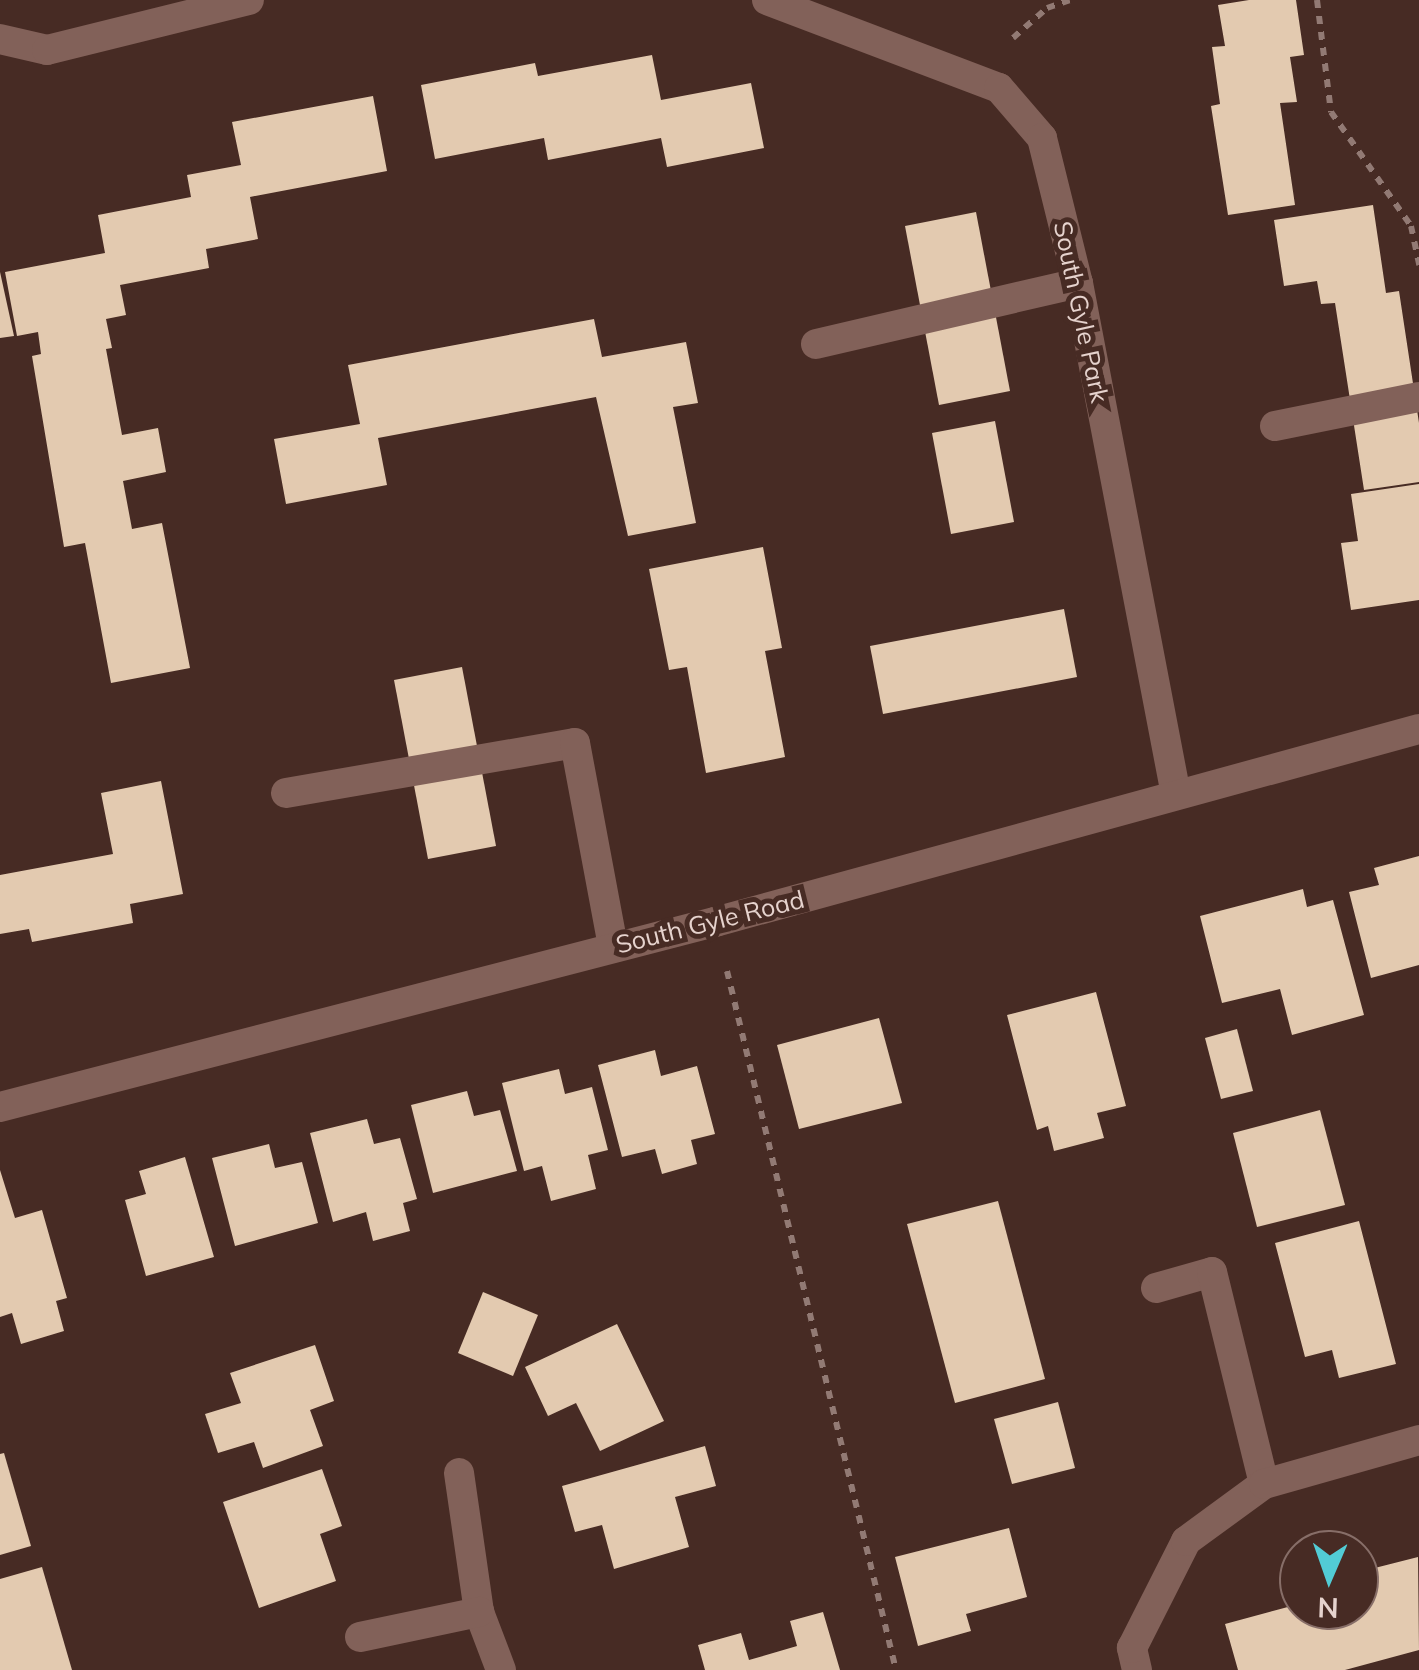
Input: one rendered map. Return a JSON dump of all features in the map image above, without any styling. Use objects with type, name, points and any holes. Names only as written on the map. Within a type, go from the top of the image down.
[{"type":"street","points":[[0,39],[47,50],[249,0]]},
{"type":"street","name":"South Gyle Park","points":[[767,0],[824,9],[1000,88],[1042,138],[1078,283],[1176,795]]},
{"type":"street","points":[[816,344],[1078,283]]},
{"type":"street","points":[[1275,426],[1419,397]]},
{"type":"street","name":"South Gyle Road","points":[[0,1107],[715,922],[1419,729]]},
{"type":"street","points":[[286,793],[574,742],[613,947]]},
{"type":"street","points":[[1156,1288],[1212,1272],[1264,1484]]},
{"type":"street","points":[[1137,1670],[1132,1648],[1186,1541],[1264,1484],[1419,1440]]},
{"type":"street","points":[[459,1473],[479,1612],[501,1670]]},
{"type":"street","points":[[360,1637],[479,1612]]},
{"type":"path","points":[[1317,0],[1331,112],[1411,226],[1419,265]]},
{"type":"path","points":[[715,922],[896,1670]]},
{"type":"building","points":[[1249,0],[1296,0],[1304,55],[1290,57],[1297,102],[1280,103],[1295,205],[1228,215],[1211,106],[1220,104],[1212,47],[1225,46],[1218,5]]},
{"type":"building","points":[[652,55],[661,100],[751,83],[764,148],[667,167],[661,138],[548,160],[544,138],[435,159],[421,85],[535,63],[538,76]]},
{"type":"building","points":[[373,96],[387,171],[250,197],[258,239],[206,249],[209,268],[120,285],[126,315],[106,319],[112,348],[106,349],[122,435],[158,428],[166,472],[123,481],[132,529],[162,523],[190,668],[111,683],[85,543],[64,547],[32,356],[41,354],[38,332],[17,336],[5,272],[105,253],[98,215],[191,197],[187,175],[241,165],[232,122]]},
{"type":"building","points":[[1373,205],[1386,293],[1399,291],[1419,423],[1419,482],[1364,490],[1335,303],[1321,304],[1317,281],[1284,286],[1274,220]]},
{"type":"building","points":[[976,212],[1010,391],[939,405],[905,226]]},
{"type":"building","points":[[0,272],[14,336],[0,338]]},
{"type":"building","points":[[594,319],[602,357],[686,342],[698,403],[673,407],[696,523],[628,536],[596,397],[378,438],[387,485],[286,504],[274,439],[360,424],[348,365]]},
{"type":"building","points":[[995,421],[1014,522],[951,534],[932,433]]},
{"type":"building","points":[[1419,484],[1419,600],[1351,610],[1341,543],[1358,541],[1351,494]]},
{"type":"building","points":[[763,547],[782,648],[765,651],[785,757],[706,773],[687,667],[669,670],[649,569]]},
{"type":"building","points":[[1064,609],[1077,677],[883,714],[870,646]]},
{"type":"building","points":[[462,667],[496,846],[428,859],[394,680]]},
{"type":"building","points":[[161,781],[183,894],[130,904],[133,923],[32,942],[29,929],[0,934],[0,875],[113,854],[101,793]]},
{"type":"building","points":[[1419,856],[1419,965],[1371,978],[1349,892],[1379,885],[1374,868]]},
{"type":"building","points":[[1303,889],[1307,907],[1333,900],[1364,1015],[1292,1035],[1280,989],[1222,1003],[1200,916]]},
{"type":"building","points":[[1096,992],[1126,1106],[1097,1113],[1104,1138],[1054,1151],[1048,1126],[1037,1130],[1007,1015]]},
{"type":"building","points":[[879,1018],[902,1103],[799,1129],[777,1045]]},
{"type":"building","points":[[1237,1029],[1253,1091],[1221,1099],[1205,1038]]},
{"type":"building","points":[[655,1050],[661,1076],[697,1066],[715,1134],[691,1140],[697,1164],[662,1174],[655,1149],[622,1157],[598,1065]]},
{"type":"building","points":[[559,1069],[565,1094],[592,1087],[608,1150],[588,1155],[596,1189],[551,1201],[542,1166],[524,1171],[502,1083]]},
{"type":"building","points":[[467,1091],[474,1116],[500,1110],[517,1171],[433,1193],[411,1105]]},
{"type":"building","points":[[1320,1110],[1345,1205],[1257,1227],[1233,1133]]},
{"type":"building","points":[[367,1119],[374,1144],[400,1138],[417,1199],[403,1203],[410,1231],[373,1241],[366,1212],[333,1222],[310,1133]]},
{"type":"building","points":[[269,1144],[275,1168],[302,1162],[318,1223],[235,1246],[212,1158]]},
{"type":"building","points":[[185,1157],[214,1257],[146,1276],[125,1200],[146,1194],[139,1171]]},
{"type":"building","points":[[0,1170],[15,1218],[42,1210],[67,1298],[56,1301],[64,1331],[21,1344],[12,1313],[0,1317]]},
{"type":"building","points":[[998,1201],[1045,1379],[955,1403],[907,1224]]},
{"type":"building","points":[[1359,1221],[1396,1364],[1339,1378],[1332,1350],[1305,1357],[1275,1243]]},
{"type":"building","points":[[483,1292],[538,1315],[513,1376],[458,1353]]},
{"type":"building","points":[[617,1324],[664,1421],[600,1451],[576,1403],[548,1416],[525,1367]]},
{"type":"building","points":[[315,1345],[334,1401],[310,1410],[323,1446],[263,1468],[254,1442],[218,1453],[205,1414],[241,1403],[230,1373]]},
{"type":"building","points":[[1058,1402],[1075,1468],[1012,1484],[994,1419]]},
{"type":"building","points":[[705,1446],[716,1486],[675,1497],[689,1547],[614,1569],[602,1525],[575,1532],[562,1486]]},
{"type":"building","points":[[4,1453],[31,1546],[0,1555],[0,1454]]},
{"type":"building","points":[[322,1469],[342,1526],[320,1534],[336,1581],[259,1608],[223,1502]]},
{"type":"building","points":[[1009,1528],[1027,1597],[966,1614],[971,1631],[918,1646],[895,1557]]},
{"type":"building","points":[[1418,1557],[1419,1650],[1345,1670],[1238,1670],[1225,1624],[1279,1609],[1279,1630],[1379,1630],[1379,1567]]},
{"type":"building","points":[[42,1567],[72,1670],[0,1670],[0,1579]]},
{"type":"building","points":[[823,1612],[840,1670],[705,1670],[698,1645],[741,1633],[749,1660],[797,1646],[790,1621]]}]
